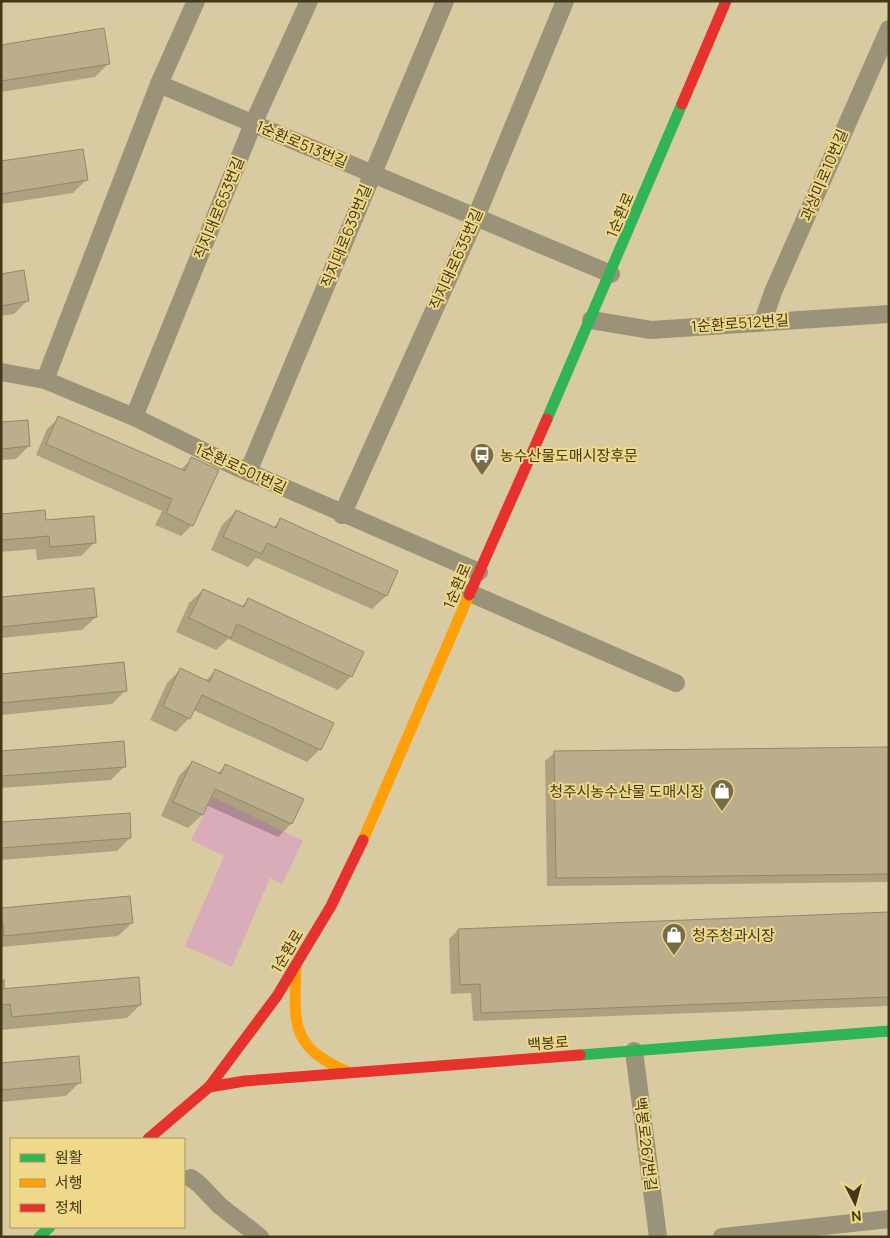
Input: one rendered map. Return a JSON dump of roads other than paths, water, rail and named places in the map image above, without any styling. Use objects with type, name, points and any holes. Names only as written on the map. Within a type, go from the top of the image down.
[{"type":"street","points":[[45,380],[159,84],[196,1]]},
{"type":"street","name":"직지대로653번길","points":[[134,417],[253,124],[309,1]]},
{"type":"street","name":"직지대로639번길","points":[[248,472],[445,1]]},
{"type":"street","name":"직지대로635번길","points":[[342,515],[476,217],[565,1]]},
{"type":"street","name":"1순환로","points":[[149,1138],[209,1086],[277,996],[331,906],[373,820],[479,572],[611,274],[726,1]]},
{"type":"street","name":"과상미로10번길","points":[[763,321],[773,292],[889,29]]},
{"type":"street","name":"1순환로513번길","points":[[159,84],[611,274]]},
{"type":"street","name":"1순환로512번길","points":[[591,320],[651,330],[889,314]]},
{"type":"street","name":"1순환로501번길","points":[[1,372],[45,380],[134,417],[342,515],[479,572]]},
{"type":"street","points":[[470,593],[676,683]]},
{"type":"street","points":[[296,965],[295,1016],[302,1043],[326,1062],[352,1073]]},
{"type":"street","name":"백봉로","points":[[209,1086],[245,1081],[889,1031]]},
{"type":"street","name":"백봉로267번길","points":[[634,1051],[658,1237]]},
{"type":"street","points":[[191,1178],[220,1206],[260,1237]]},
{"type":"street","points":[[722,1237],[889,1219]]},
{"type":"street","points":[[39,1237],[49,1228]]},
{"type":"place","name":"농수산물도매시장후문","points":[[482,476]]},
{"type":"place","name":"청주시농수산물 도매시장","points":[[722,812]]},
{"type":"place","name":"청주청과시장","points":[[674,956]]}]
